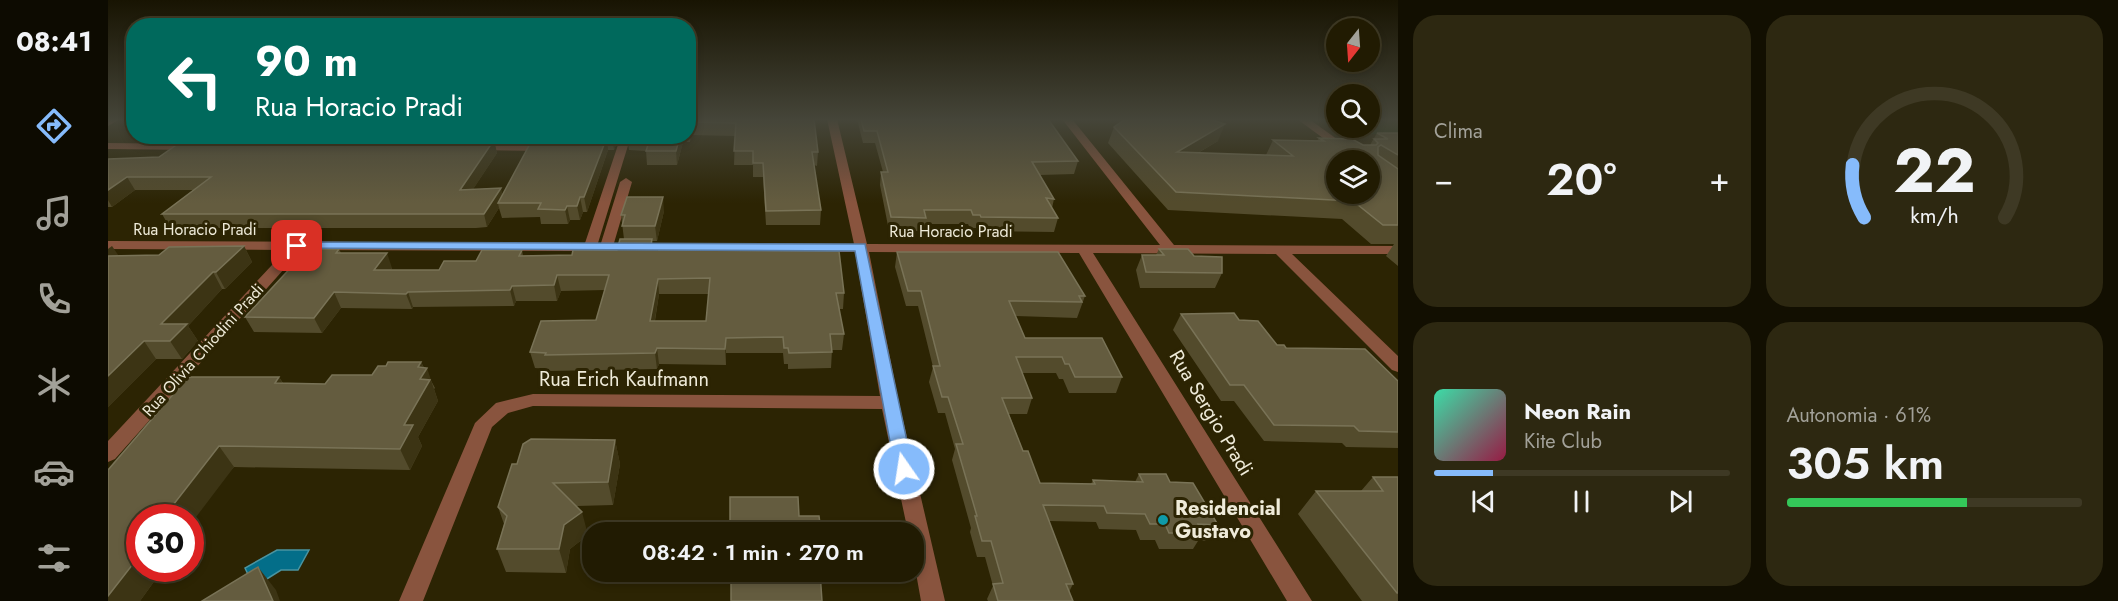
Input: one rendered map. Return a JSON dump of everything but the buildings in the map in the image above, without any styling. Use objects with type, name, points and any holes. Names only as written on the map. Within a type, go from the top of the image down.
[{"type":"street","points":[[590,247],[622,147]]},
{"type":"street","points":[[838,147],[933,601]]},
{"type":"street","points":[[1089,147],[1169,248]]},
{"type":"street","points":[[464,148],[563,148]]},
{"type":"street","points":[[606,247],[626,182]]},
{"type":"street","name":"Rua Horacio Pradi","points":[[108,245],[1398,249]]},
{"type":"street","name":"Rua Olivia Chiodini Pradi","points":[[108,454],[297,246]]},
{"type":"street","name":"Rua Sergio Pradi","points":[[1083,248],[1300,601]]},
{"type":"street","points":[[1279,249],[1398,366]]},
{"type":"street","name":"Rua Erich Kaufmann","points":[[411,601],[484,423],[502,408],[533,400],[890,403]]},
{"type":"water","points":[[277,550],[309,550],[298,570],[281,570],[254,587],[245,568]]},
{"type":"place","name":"Residencial Gustavo","points":[[1163,520]]},
{"type":"route","points":[[297,246],[861,247],[904,469]]}]
